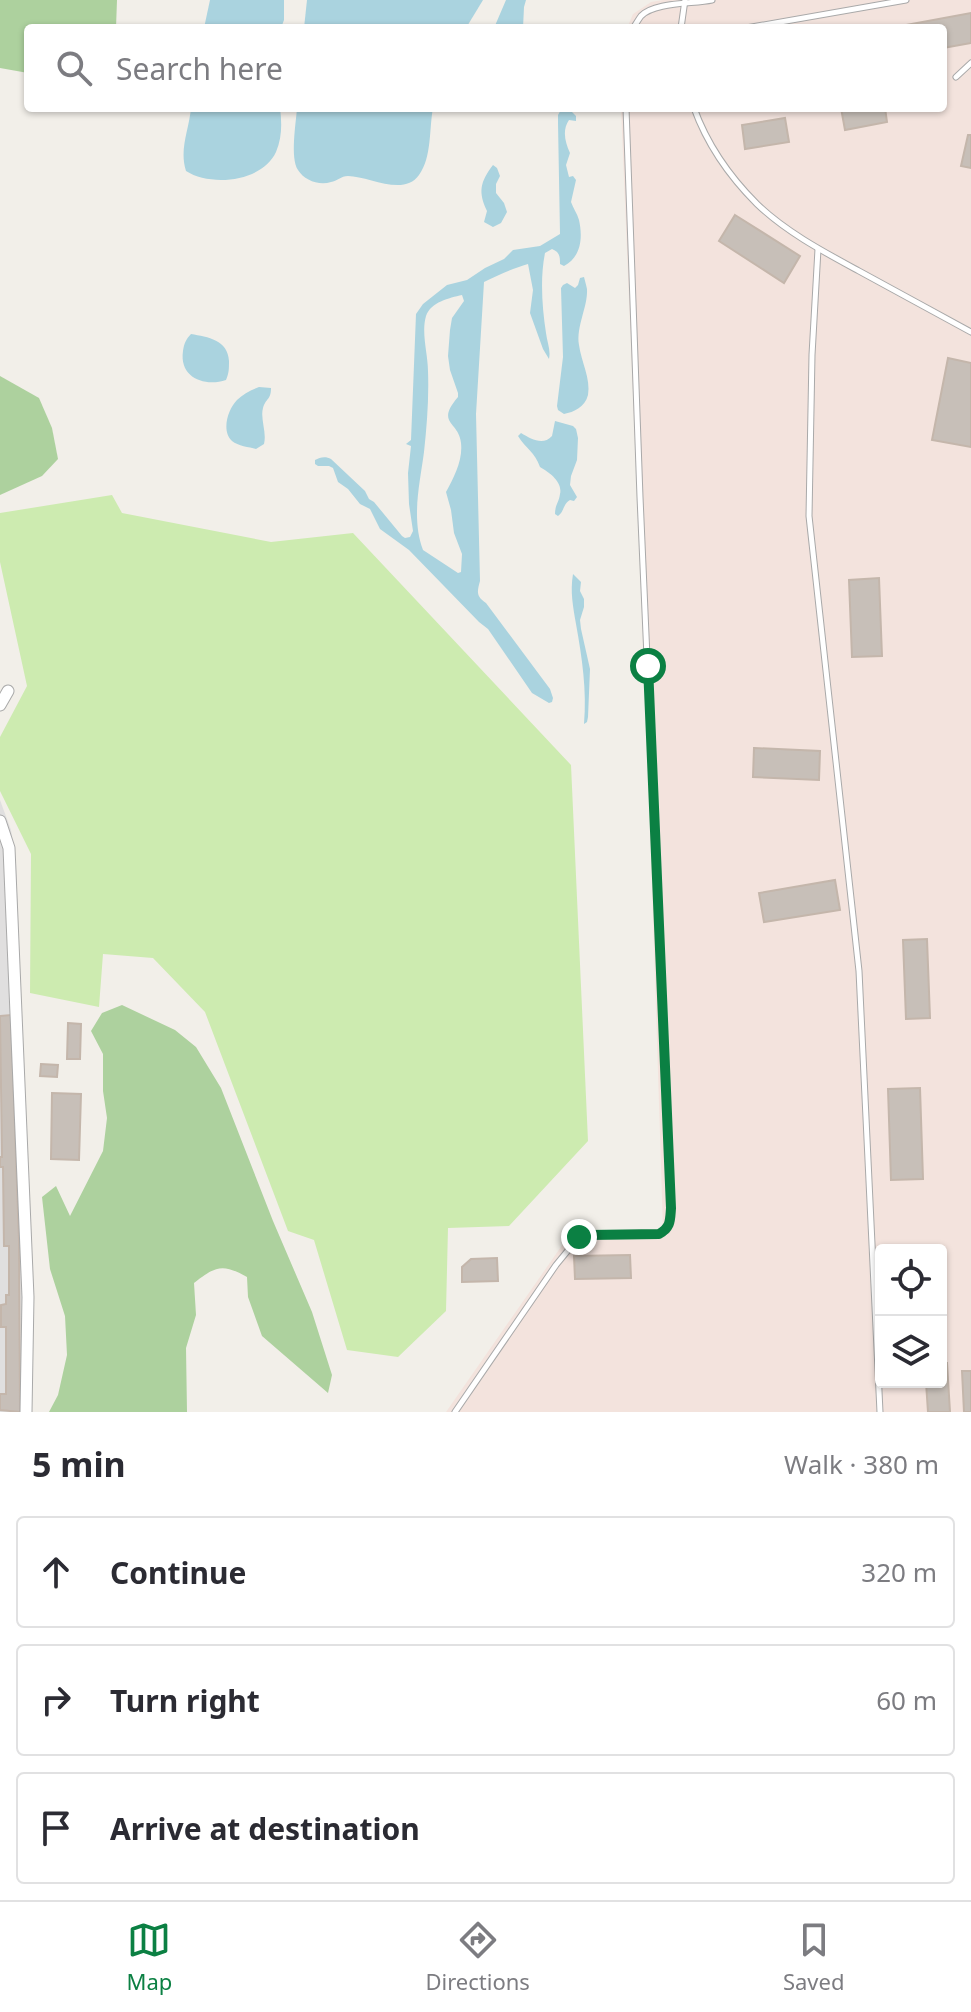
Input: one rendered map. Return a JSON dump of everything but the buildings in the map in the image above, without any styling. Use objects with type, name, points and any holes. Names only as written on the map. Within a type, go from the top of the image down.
[{"type":"street","points":[[0,705],[8,691]]},
{"type":"street","points":[[0,821],[9,848],[19,1068],[28,1297],[26,1412]]},
{"type":"lane","points":[[636,24],[642,15],[655,8],[712,0]]},
{"type":"lane","points":[[769,24],[906,0]]},
{"type":"lane","points":[[681,24],[684,2]]},
{"type":"lane","points":[[956,77],[971,63]]},
{"type":"lane","points":[[455,1412],[556,1265],[579,1237],[659,1234],[667,1230],[670,1221],[626,112]]},
{"type":"lane","points":[[695,112],[713,149],[746,192],[775,219],[818,249],[971,332]]},
{"type":"lane","points":[[818,249],[812,355],[809,516],[859,971],[880,1412]]},
{"type":"shaded area","points":[[663,0],[971,0],[971,1412],[446,1412],[572,1231],[663,1229],[647,728],[621,112],[947,112],[947,24],[629,24],[633,14],[651,2]]},
{"type":"shaded area","points":[[0,800],[11,830],[16,863],[32,1250],[31,1412],[0,1412]]},
{"type":"green space","points":[[0,0],[117,0],[116,24],[24,24],[24,72],[0,68]]},
{"type":"green space","points":[[0,376],[39,398],[52,428],[58,459],[42,476],[0,495]]},
{"type":"green space","points":[[112,495],[122,513],[271,542],[353,533],[571,765],[588,1141],[509,1226],[448,1228],[446,1311],[398,1357],[347,1350],[314,1240],[288,1231],[205,1012],[153,958],[103,954],[99,1007],[30,993],[31,854],[0,791],[0,737],[27,686],[0,562],[0,513]]},
{"type":"green space","points":[[122,1005],[175,1030],[196,1047],[221,1088],[312,1312],[332,1375],[328,1393],[262,1336],[248,1297],[247,1277],[219,1268],[194,1283],[196,1315],[186,1348],[187,1412],[49,1412],[58,1395],[67,1355],[65,1316],[50,1269],[42,1197],[56,1186],[70,1216],[103,1151],[107,1118],[103,1054],[91,1031],[102,1013]]},
{"type":"water","points":[[210,0],[284,0],[282,24],[205,24]]},
{"type":"water","points":[[307,0],[483,0],[468,24],[304,24]]},
{"type":"water","points":[[506,0],[526,0],[523,24],[496,24]]},
{"type":"water","points":[[190,112],[280,112],[281,130],[276,152],[260,170],[248,175],[222,180],[196,176],[186,171],[184,147]]},
{"type":"water","points":[[297,112],[433,112],[423,168],[412,181],[404,184],[385,184],[348,176],[317,183],[298,170],[294,140]]},
{"type":"water","points":[[560,112],[572,112],[576,121],[569,120],[565,132],[570,153],[566,165],[569,177],[573,176],[576,180],[571,202],[581,234],[574,258],[564,266],[560,264],[555,250],[545,253],[542,293],[549,359],[530,313],[533,290],[528,264],[484,282],[476,414],[478,594],[550,689],[553,698],[549,703],[532,693],[488,629],[409,550],[380,529],[370,509],[360,504],[338,482],[333,468],[318,466],[315,460],[323,457],[331,459],[365,491],[402,536],[410,537],[413,531],[408,473],[411,446],[406,444],[411,440],[416,314],[423,304],[447,285],[467,280],[504,259],[513,250],[540,246],[560,234],[558,115]],"holes":[[[462,295],[464,301],[452,318],[448,356],[458,397],[448,412],[448,418],[459,436],[461,449],[455,474],[446,492],[454,533],[462,554],[461,572],[458,573],[423,550],[417,513],[428,401],[426,316],[436,304]]]},
{"type":"water","points":[[493,165],[500,176],[496,193],[507,212],[501,223],[493,227],[484,222],[487,211],[482,193],[483,182]]},
{"type":"water","points":[[584,277],[587,296],[579,338],[588,395],[579,408],[564,414],[557,406],[563,357],[561,288],[567,283],[575,288],[580,278]]},
{"type":"water","points":[[191,334],[216,341],[225,348],[229,361],[226,380],[202,381],[189,374],[183,351]]},
{"type":"water","points":[[259,387],[271,388],[262,412],[264,444],[256,449],[232,441],[226,426],[237,400]]},
{"type":"water","points":[[555,421],[573,426],[578,438],[577,460],[570,485],[577,497],[568,502],[558,516],[555,514],[559,485],[540,467],[518,436],[521,433],[545,441],[552,436]]},
{"type":"water","points":[[573,574],[581,582],[584,607],[580,620],[590,669],[588,717],[584,724],[582,661],[572,599]]},
{"type":"route","points":[[579,1237],[659,1234],[667,1230],[670,1221],[648,666]]}]
